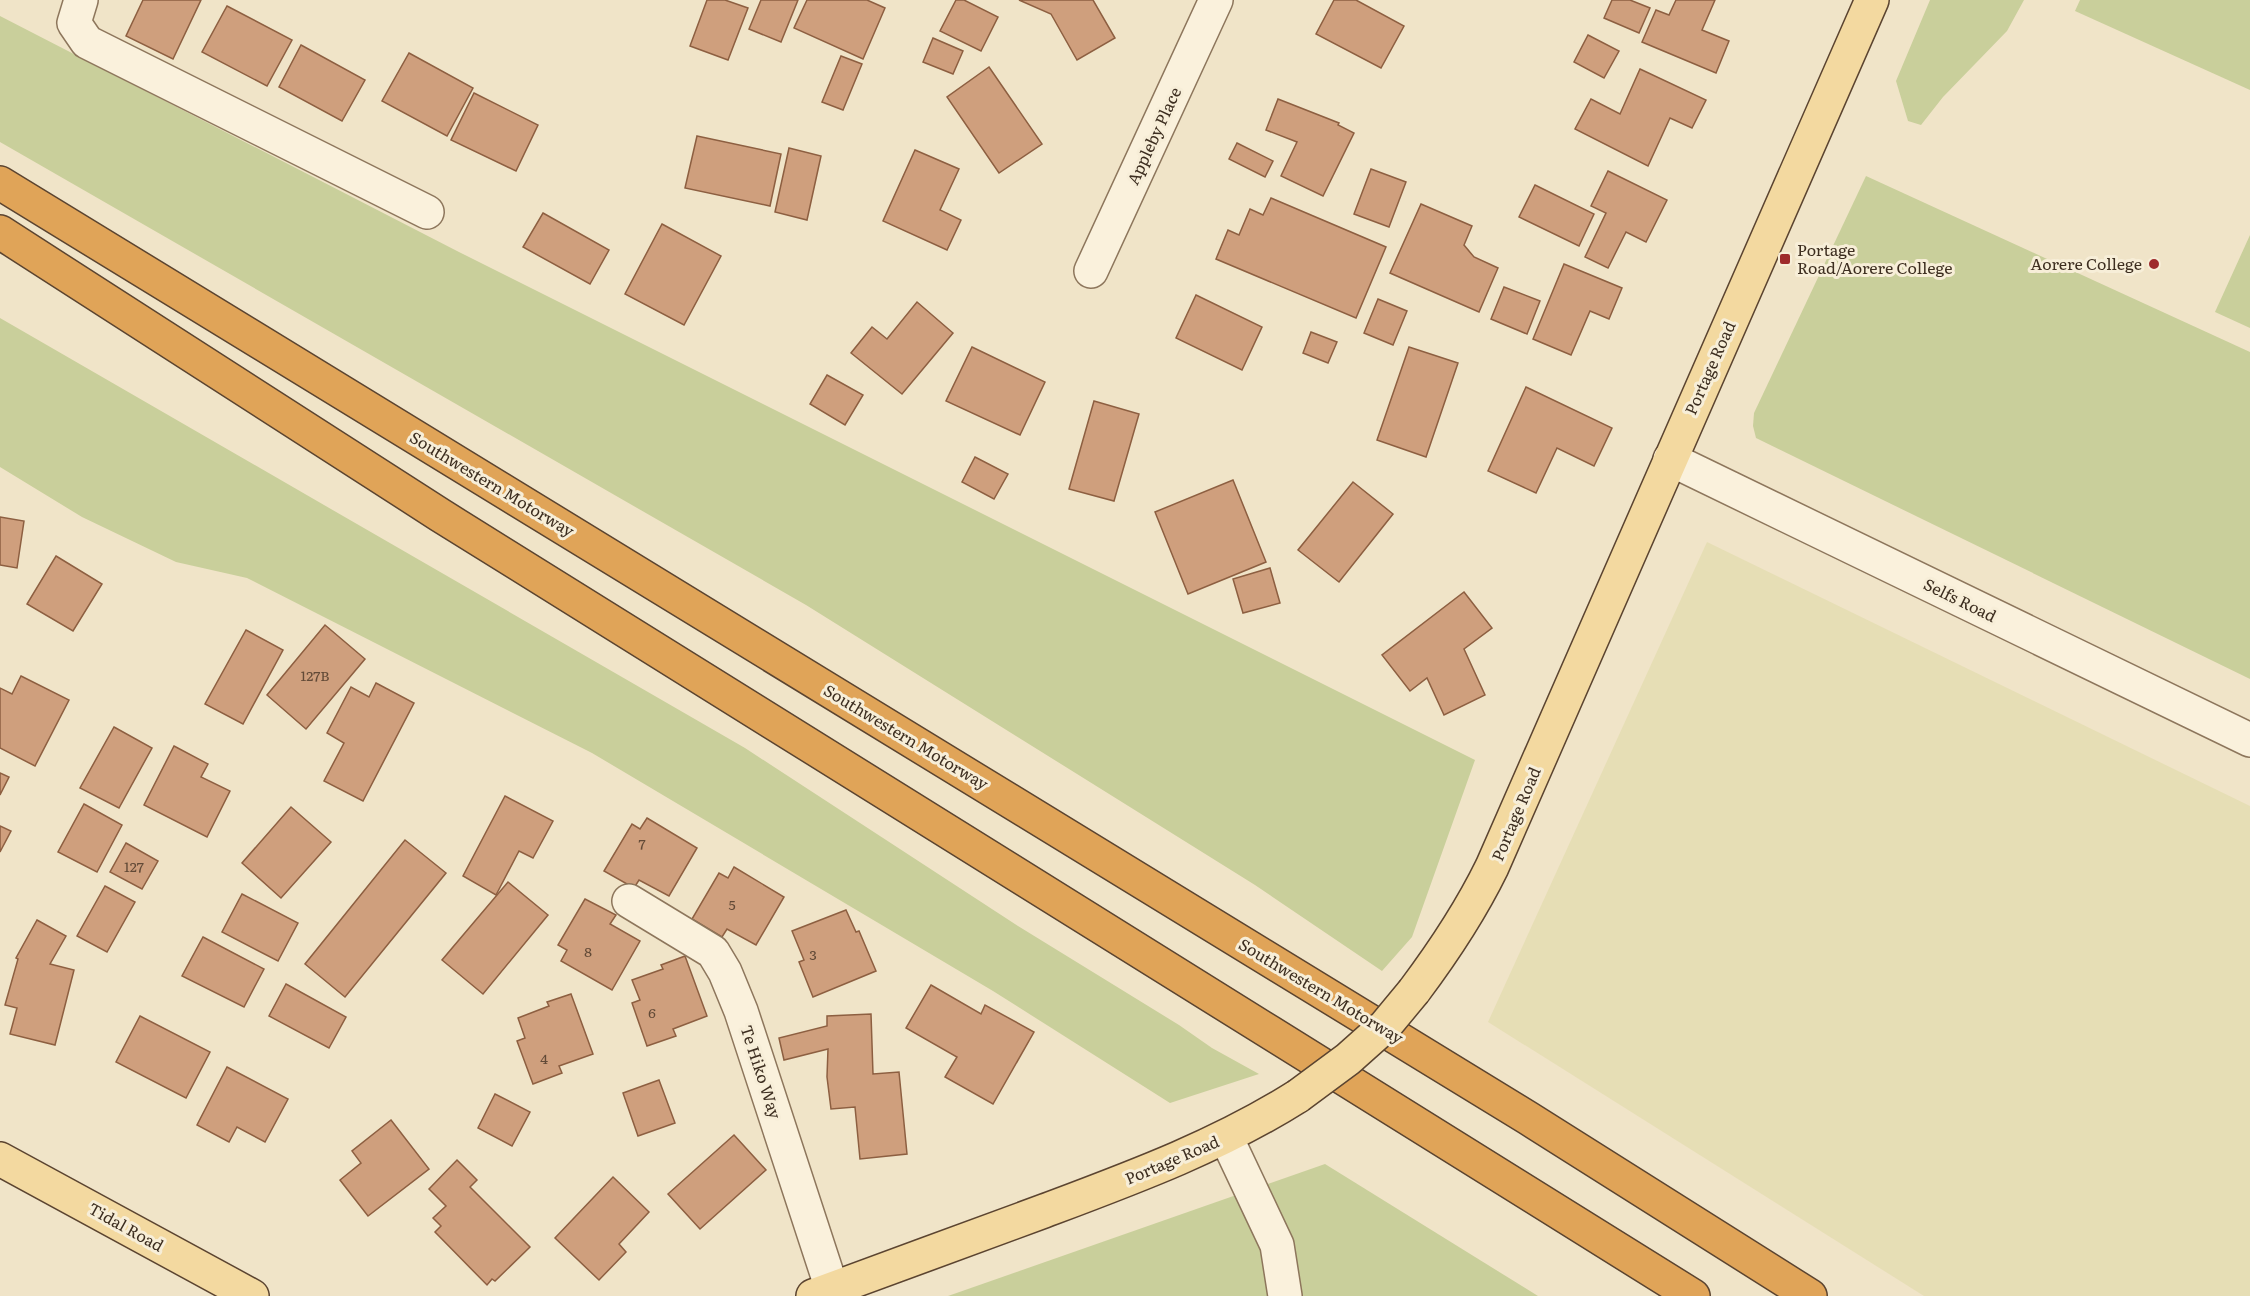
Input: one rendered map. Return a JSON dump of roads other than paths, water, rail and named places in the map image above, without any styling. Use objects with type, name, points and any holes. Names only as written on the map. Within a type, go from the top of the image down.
[{"type":"highway","name":"Southwestern Motorway","points":[[0,183],[1528,1118],[1810,1296]]},
{"type":"highway","points":[[0,232],[440,515],[1693,1296]]},
{"type":"main road","name":"Portage Road","points":[[822,1293],[1149,1172],[1226,1137],[1298,1096],[1348,1059],[1385,1026],[1414,991],[1473,906],[1492,867],[1872,0]]},
{"type":"main road","name":"Tidal Road","points":[[0,1159],[252,1296]]},
{"type":"street","points":[[81,0],[74,23],[87,42],[427,212]]},
{"type":"street","name":"Appleby Place","points":[[1091,271],[1216,0]]},
{"type":"street","name":"Selfs Road","points":[[1670,459],[2250,741]]},
{"type":"street","name":"Te Hiko Way","points":[[629,901],[713,952],[725,972],[741,1011],[822,1293]]},
{"type":"street","points":[[1226,1137],[1277,1245],[1285,1296]]},
{"type":"place","name":"Portage Road/Aorere College","points":[[1785,259]]},
{"type":"place","name":"Aorere College","points":[[2154,264]]}]
